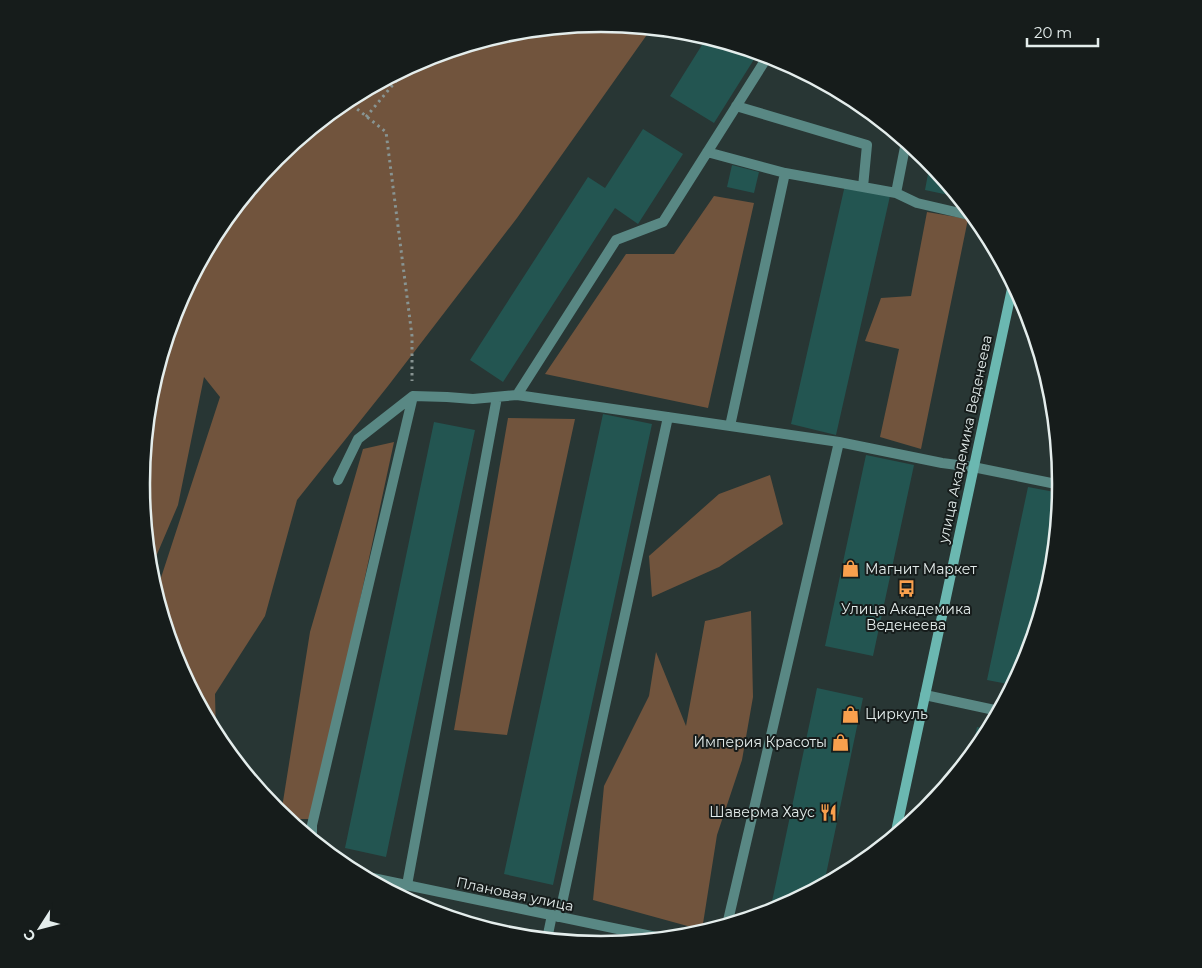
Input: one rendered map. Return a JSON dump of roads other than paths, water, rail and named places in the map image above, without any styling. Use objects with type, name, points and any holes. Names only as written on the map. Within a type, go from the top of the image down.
[{"type":"street","points":[[517,395],[616,240],[663,222],[764,63]]},
{"type":"street","points":[[736,106],[867,145],[863,187]]},
{"type":"street","points":[[896,193],[904,150]]},
{"type":"street","points":[[707,152],[785,172],[896,193],[917,203],[962,213]]},
{"type":"street","points":[[730,426],[785,172]]},
{"type":"street","name":"улица Академика Веденеева","points":[[898,824],[1011,295]]},
{"type":"street","points":[[338,480],[358,439],[413,396],[473,399],[517,395],[839,442],[1052,483]]},
{"type":"street","points":[[312,830],[413,396]]},
{"type":"street","points":[[407,885],[497,397]]},
{"type":"street","points":[[549,933],[556,916],[668,417]]},
{"type":"street","points":[[728,917],[839,442]]},
{"type":"street","points":[[925,695],[992,710]]},
{"type":"street","name":"Плановая улица","points":[[385,881],[641,934]]},
{"type":"place","name":"Магнит Маркет","points":[[851,569]]},
{"type":"place","name":"Улица Академика Веденеева","points":[[906,589]]},
{"type":"place","name":"Циркуль","points":[[851,714]]},
{"type":"place","name":"Империя Красоты","points":[[841,742]]},
{"type":"place","name":"Шаверма Хаус","points":[[829,812]]}]
